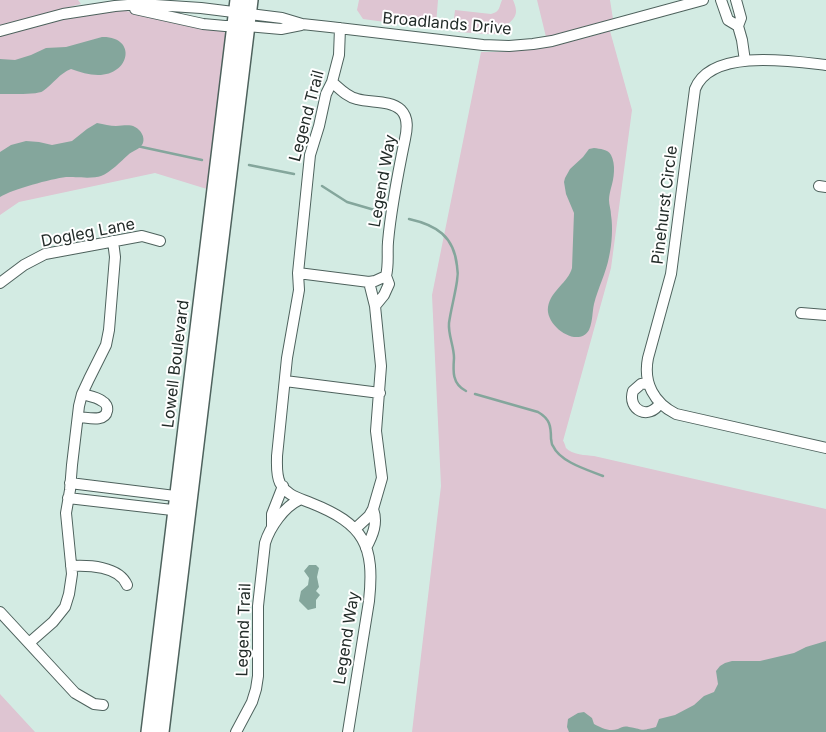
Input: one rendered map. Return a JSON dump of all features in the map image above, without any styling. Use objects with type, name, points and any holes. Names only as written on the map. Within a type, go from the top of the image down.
[{"type":"main road","name":"Lowell Boulevard","points":[[149,732],[182,504],[243,13]]},
{"type":"main road","name":"Lowell Boulevard","points":[[161,732],[182,504]]},
{"type":"street","name":"Broadlands Drive","points":[[2,30],[63,14],[116,3],[127,3],[243,13],[281,29],[302,24],[483,45],[509,46],[552,41],[703,0]]},
{"type":"street","points":[[721,0],[728,20],[738,26]]},
{"type":"street","points":[[736,0],[741,18],[738,26],[746,61]]},
{"type":"street","name":"Broadlands Drive","points":[[127,3],[139,10],[203,24],[243,13]]},
{"type":"street","name":"Legend Trail","points":[[272,527],[272,514],[283,486],[278,476],[277,456],[287,358],[299,290],[298,273],[310,154],[326,94],[332,82],[339,55],[340,28]]},
{"type":"street","name":"Pinehurst Circle","points":[[648,383],[646,371],[648,358],[668,288],[674,258],[695,89],[699,80],[710,71],[746,61],[774,59],[826,65]]},
{"type":"street","name":"Legend Way","points":[[332,82],[355,99],[393,105],[402,111],[406,120],[407,129],[396,183],[388,243],[388,268],[386,276],[389,284],[384,295],[374,306]]},
{"type":"street","name":"Dogleg Lane","points":[[0,283],[24,264],[45,254],[142,236],[160,241]]},
{"type":"street","points":[[29,643],[53,622],[65,606],[71,584],[72,574],[66,514],[82,394],[106,345],[109,330],[115,257],[113,241]]},
{"type":"street","points":[[298,273],[368,282],[386,276]]},
{"type":"street","points":[[355,529],[369,516],[382,478],[376,431],[381,366],[374,306],[368,282]]},
{"type":"street","points":[[801,313],[826,315]]},
{"type":"street","points":[[285,381],[380,394]]},
{"type":"street","points":[[660,403],[653,410],[641,412],[634,405],[632,396],[641,384],[648,383],[660,403],[670,411],[826,448]]},
{"type":"street","points":[[78,417],[100,418],[108,410],[106,404],[102,401],[82,394]]},
{"type":"street","points":[[70,483],[182,504]]},
{"type":"street","points":[[283,486],[289,494],[300,500]]},
{"type":"street","points":[[68,498],[182,504]]},
{"type":"street","name":"Legend Trail","points":[[236,732],[252,702],[258,676],[258,606],[265,543],[272,527],[288,506],[300,500]]},
{"type":"street","name":"Legend Way","points":[[300,500],[336,514],[355,529],[362,538],[371,567],[370,591],[348,732]]},
{"type":"street","points":[[366,548],[375,525],[373,508]]},
{"type":"street","points":[[71,566],[97,566],[119,575],[125,580],[127,585]]},
{"type":"street","points":[[0,612],[75,693],[94,704],[103,705]]},
{"type":"shaded area","points":[[0,0],[78,0],[81,4],[0,25]]},
{"type":"shaded area","points":[[359,0],[438,0],[436,25],[429,28],[363,19],[357,10]]},
{"type":"shaded area","points":[[502,0],[513,0],[516,9],[512,21],[505,27],[504,34],[458,32],[454,30],[455,10],[491,14],[498,11]]},
{"type":"shaded area","points":[[537,0],[610,0],[613,19],[546,37]]},
{"type":"shaded area","points":[[113,10],[221,30],[227,34],[210,190],[155,173],[19,202],[0,215],[0,35],[92,13]]},
{"type":"shaded area","points":[[610,31],[632,110],[611,268],[563,441],[566,448],[575,453],[826,509],[826,732],[412,732],[441,486],[432,295],[481,52],[515,51],[546,47]]},
{"type":"shaded area","points":[[102,37],[113,38],[121,43],[125,49],[123,63],[117,69],[98,75],[71,69],[63,73],[43,91],[23,94],[0,94],[0,59],[15,60],[46,48],[66,47]]},
{"type":"shaded area","points":[[97,123],[135,127],[142,134],[143,143],[112,170],[101,176],[59,178],[23,188],[0,197],[0,152],[11,145],[26,141],[52,145],[72,141]]},
{"type":"shaded area","points":[[594,148],[608,152],[614,163],[614,176],[609,200],[612,225],[611,241],[608,263],[594,304],[589,330],[584,335],[578,337],[563,333],[557,328],[548,314],[548,307],[552,296],[567,278],[572,268],[574,213],[566,194],[565,178],[570,169],[589,149]]},
{"type":"shaded area","points":[[309,565],[316,565],[319,568],[317,577],[319,587],[316,591],[320,595],[316,600],[316,608],[308,610],[299,601],[301,591],[308,585],[309,578],[304,571]]},
{"type":"shaded area","points":[[826,641],[826,732],[569,732],[567,727],[568,719],[584,712],[592,718],[594,724],[609,730],[627,727],[644,730],[656,727],[659,719],[675,715],[694,705],[704,696],[714,692],[718,684],[716,671],[725,663],[732,661],[760,661],[794,653]]},
{"type":"shaded area","points":[[0,694],[35,732],[0,732]]},
{"type":"waterway","points":[[137,146],[202,160]]},
{"type":"waterway","points":[[249,165],[294,174]]},
{"type":"waterway","points":[[322,186],[347,202],[378,211]]},
{"type":"waterway","points":[[409,219],[427,225],[442,234],[448,240],[455,256],[458,277],[449,327],[454,354],[454,377],[458,385],[466,391]]},
{"type":"waterway","points":[[475,394],[538,412],[549,423],[552,444],[562,457],[575,465],[603,476]]}]
